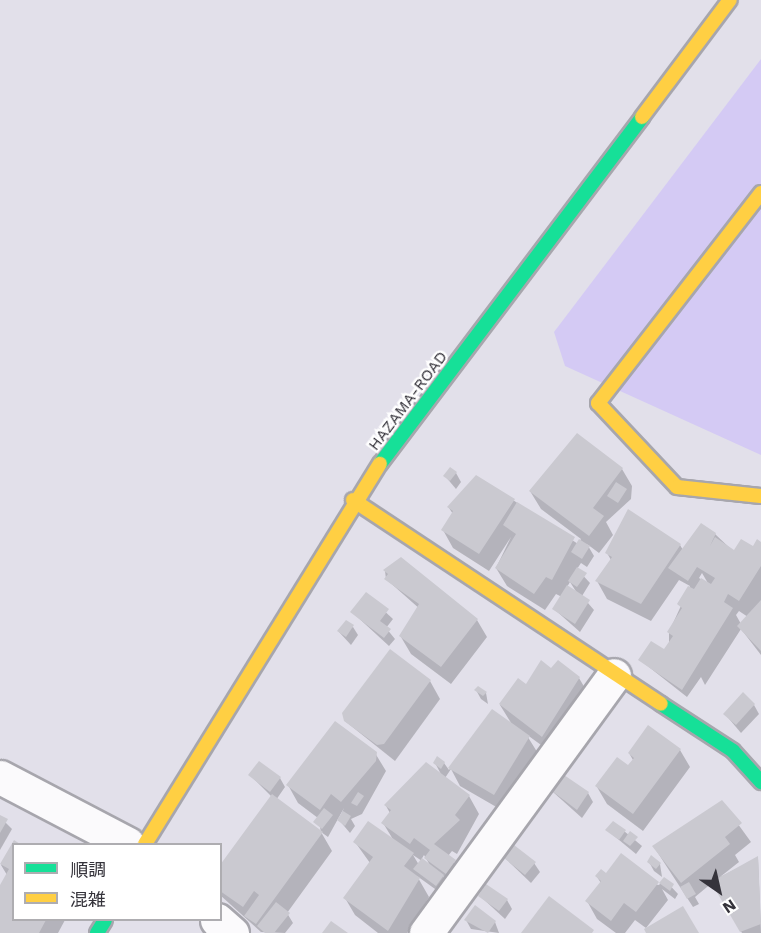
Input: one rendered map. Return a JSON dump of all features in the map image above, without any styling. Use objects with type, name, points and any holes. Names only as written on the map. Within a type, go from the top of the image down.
[{"type":"street","name":"HAZAMA-ROAD","points":[[146,843],[353,500],[730,0]]},
{"type":"street","points":[[761,193],[598,403],[677,487],[761,496]]},
{"type":"street","points":[[353,500],[614,675],[733,751],[761,782]]},
{"type":"street","points":[[426,933],[614,675]]},
{"type":"street","points":[[0,777],[126,843]]},
{"type":"street","points":[[218,921],[232,933]]},
{"type":"shaded area","points":[[761,59],[761,455],[565,366],[554,332]]},
{"type":"building","points":[[577,433],[623,468],[593,508],[604,516],[589,536],[529,491]]},
{"type":"building","points":[[450,467],[457,472],[450,481],[443,476]]},
{"type":"building","points":[[476,475],[515,499],[479,554],[441,530],[453,511],[447,507]]},
{"type":"building","points":[[616,482],[627,489],[618,503],[607,496]]},
{"type":"building","points":[[517,502],[575,537],[552,580],[546,577],[534,594],[495,568],[516,534],[503,525]]},
{"type":"building","points":[[628,509],[681,544],[641,604],[595,581],[612,557],[605,553]]},
{"type":"building","points":[[701,523],[716,533],[710,546],[715,537],[734,550],[741,539],[753,546],[757,539],[761,542],[761,566],[739,601],[728,594],[724,602],[733,608],[682,690],[638,660],[651,641],[664,649],[673,636],[667,632],[682,608],[677,604],[688,586],[694,589],[701,578],[711,584],[715,578],[697,567],[688,581],[668,568]]},
{"type":"building","points":[[579,539],[590,546],[582,559],[571,552]]},
{"type":"building","points":[[401,557],[478,619],[441,667],[399,636],[419,604],[384,579],[388,574],[383,570]]},
{"type":"building","points":[[577,567],[587,573],[577,587],[568,581]]},
{"type":"building","points":[[567,585],[590,600],[575,624],[552,609]]},
{"type":"building","points":[[366,592],[389,609],[380,621],[391,629],[384,638],[350,612]]},
{"type":"building","points":[[761,600],[761,651],[737,626]]},
{"type":"building","points":[[346,620],[354,625],[346,637],[337,631]]},
{"type":"building","points":[[390,649],[431,680],[384,744],[377,745],[344,721],[342,713]]},
{"type":"building","points":[[541,660],[551,668],[558,660],[580,677],[542,737],[499,704],[518,678],[526,684]]},
{"type":"building","points":[[478,686],[487,692],[483,696],[474,690]]},
{"type":"building","points":[[743,692],[755,704],[736,725],[723,714]]},
{"type":"building","points":[[492,709],[530,736],[494,795],[448,768]]},
{"type":"building","points":[[335,721],[377,752],[376,761],[341,802],[331,794],[320,810],[286,785]]},
{"type":"building","points":[[648,725],[681,749],[633,814],[595,786],[617,757],[628,765],[634,758],[628,753]]},
{"type":"building","points":[[437,756],[445,762],[441,769],[433,763]]},
{"type":"building","points":[[259,761],[281,777],[270,792],[248,775]]},
{"type":"building","points":[[426,762],[470,795],[455,815],[460,820],[434,844],[456,860],[446,874],[424,858],[430,850],[414,838],[410,844],[381,823],[391,810],[384,805]]},
{"type":"building","points":[[564,775],[589,792],[577,810],[552,791]]},
{"type":"building","points":[[358,792],[364,796],[357,806],[351,803]]},
{"type":"building","points":[[272,794],[323,832],[256,924],[244,916],[259,895],[254,891],[243,907],[222,892],[222,862]]},
{"type":"building","points":[[722,800],[742,823],[725,837],[730,844],[681,883],[652,846]]},
{"type":"building","points":[[324,808],[333,815],[322,829],[313,822]]},
{"type":"building","points":[[343,811],[351,816],[345,826],[337,820]]},
{"type":"building","points":[[0,815],[8,819],[0,833]]},
{"type":"building","points":[[368,821],[414,853],[404,866],[420,878],[388,931],[343,898],[373,857],[353,842]]},
{"type":"building","points":[[613,821],[626,830],[619,840],[605,830]]},
{"type":"building","points":[[630,831],[638,837],[630,846],[623,841]]},
{"type":"building","points":[[12,843],[12,921],[45,921],[39,933],[0,933],[0,885],[9,869],[0,864]]},
{"type":"building","points":[[514,845],[536,862],[525,875],[504,858]]},
{"type":"building","points":[[621,853],[659,882],[636,912],[624,903],[611,921],[585,901],[601,881],[595,876],[601,869],[606,873]]},
{"type":"building","points":[[651,855],[661,863],[656,869],[647,862]]},
{"type":"building","points":[[758,856],[761,924],[740,932],[711,882]]},
{"type":"building","points":[[422,858],[444,875],[436,886],[413,869]]},
{"type":"building","points":[[664,877],[674,884],[670,891],[659,883]]},
{"type":"building","points":[[689,882],[696,894],[687,899],[680,887]]},
{"type":"building","points":[[486,884],[508,899],[499,911],[478,896]]},
{"type":"building","points":[[549,896],[594,930],[592,933],[521,933]]},
{"type":"building","points":[[276,902],[290,913],[274,933],[265,933],[257,926]]},
{"type":"building","points":[[475,905],[496,921],[488,933],[464,920]]},
{"type":"building","points":[[683,906],[699,933],[646,933],[644,929]]},
{"type":"building","points":[[331,921],[348,933],[322,933]]},
{"type":"traffic: fast","points":[[380,464],[642,117]]},
{"type":"traffic: fast","points":[[661,704],[733,751],[761,782]]},
{"type":"traffic: fast","points":[[97,933],[104,921]]},
{"type":"traffic: slow","points":[[642,117],[730,0]]},
{"type":"traffic: slow","points":[[761,193],[598,403],[677,487],[761,496]]},
{"type":"traffic: slow","points":[[146,843],[380,464]]},
{"type":"traffic: slow","points":[[353,500],[661,704]]}]
